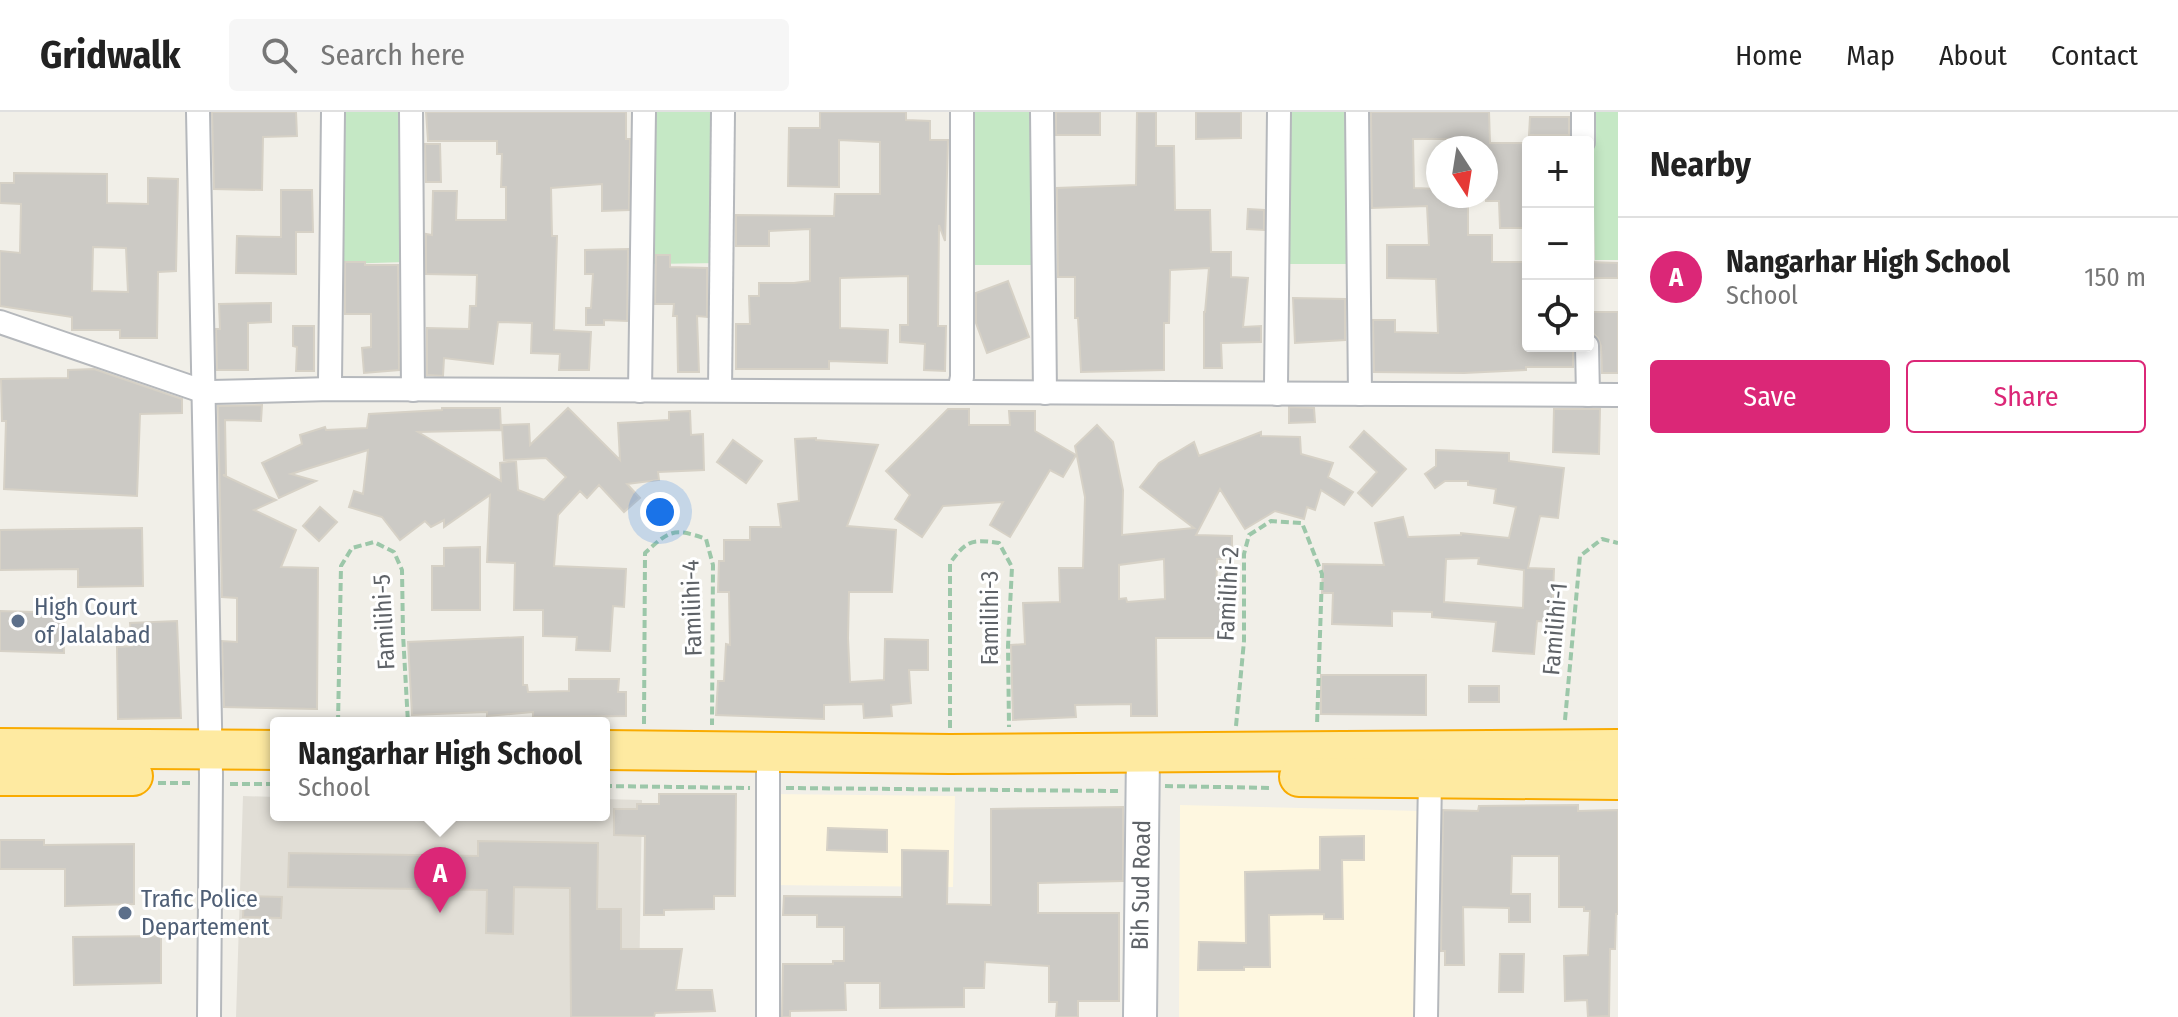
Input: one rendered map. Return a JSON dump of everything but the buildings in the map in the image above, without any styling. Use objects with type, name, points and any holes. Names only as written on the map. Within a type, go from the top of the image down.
[{"type":"highway","points":[[0,748],[211,763],[270,774]]},
{"type":"highway","points":[[610,750],[711,750],[768,772],[950,754],[1009,754],[1143,772],[1235,752],[1618,749]]},
{"type":"highway","points":[[0,776],[211,763],[270,751]]},
{"type":"highway","points":[[610,776],[768,772],[1143,772],[1618,780]]},
{"type":"main road","name":"Bih Sud Road","points":[[1140,1017],[1143,772]]},
{"type":"street","points":[[198,112],[211,763],[209,1017]]},
{"type":"street","points":[[332,389],[333,112]]},
{"type":"street","points":[[411,112],[413,390]]},
{"type":"street","points":[[640,391],[644,112]]},
{"type":"street","points":[[720,390],[723,112]]},
{"type":"street","points":[[959,392],[962,377],[962,112]]},
{"type":"street","points":[[1042,112],[1045,393]]},
{"type":"street","points":[[1277,394],[1279,112]]},
{"type":"street","points":[[1357,112],[1360,394]]},
{"type":"street","points":[[1583,112],[1583,136]]},
{"type":"street","points":[[0,322],[202,391],[720,390],[1618,395]]},
{"type":"street","points":[[1587,352],[1588,395]]},
{"type":"street","points":[[768,772],[768,1017]]},
{"type":"street","points":[[1426,1017],[1430,779]]},
{"type":"path","name":"Familihi-2","points":[[1235,752],[1244,641],[1244,554],[1249,535],[1271,521],[1302,523],[1322,574],[1316,751]]},
{"type":"path","name":"Familihi-4","points":[[644,750],[645,553],[665,534],[685,531],[706,539],[713,565],[711,750]]},
{"type":"path","name":"Familihi-1","points":[[1563,750],[1580,556],[1602,539],[1618,543]]},
{"type":"path","name":"Familihi-3","points":[[950,754],[950,563],[961,547],[976,540],[999,543],[1012,567],[1008,646],[1009,754]]},
{"type":"path","name":"Familihi-5","points":[[338,717],[341,566],[352,548],[374,542],[394,552],[402,570],[408,717]]},
{"type":"path","points":[[610,785],[768,772],[1139,791],[1143,772],[1159,786],[1271,788]]},
{"type":"shaded area","points":[[770,794],[955,796],[953,887],[769,885]]},
{"type":"shaded area","points":[[243,796],[270,797],[270,821],[610,821],[610,799],[642,800],[639,991],[635,1017],[236,1017]]},
{"type":"shaded area","points":[[1180,805],[1421,811],[1416,1017],[1179,1017]]},
{"type":"green space","points":[[339,112],[405,112],[405,262],[340,264]]},
{"type":"green space","points":[[655,112],[720,112],[719,263],[652,264]]},
{"type":"green space","points":[[971,112],[1036,112],[1036,265],[971,265]]},
{"type":"green space","points":[[1291,112],[1352,112],[1353,264],[1289,264]]},
{"type":"green space","points":[[1592,112],[1618,112],[1618,260],[1595,260]]},
{"type":"place","name":"High Court of Jalalabad","points":[[18,621]]},
{"type":"place","name":"Trafic Police Departement","points":[[125,913]]},
{"type":"place","name":"Nangarhar High School","points":[[440,913]]}]
